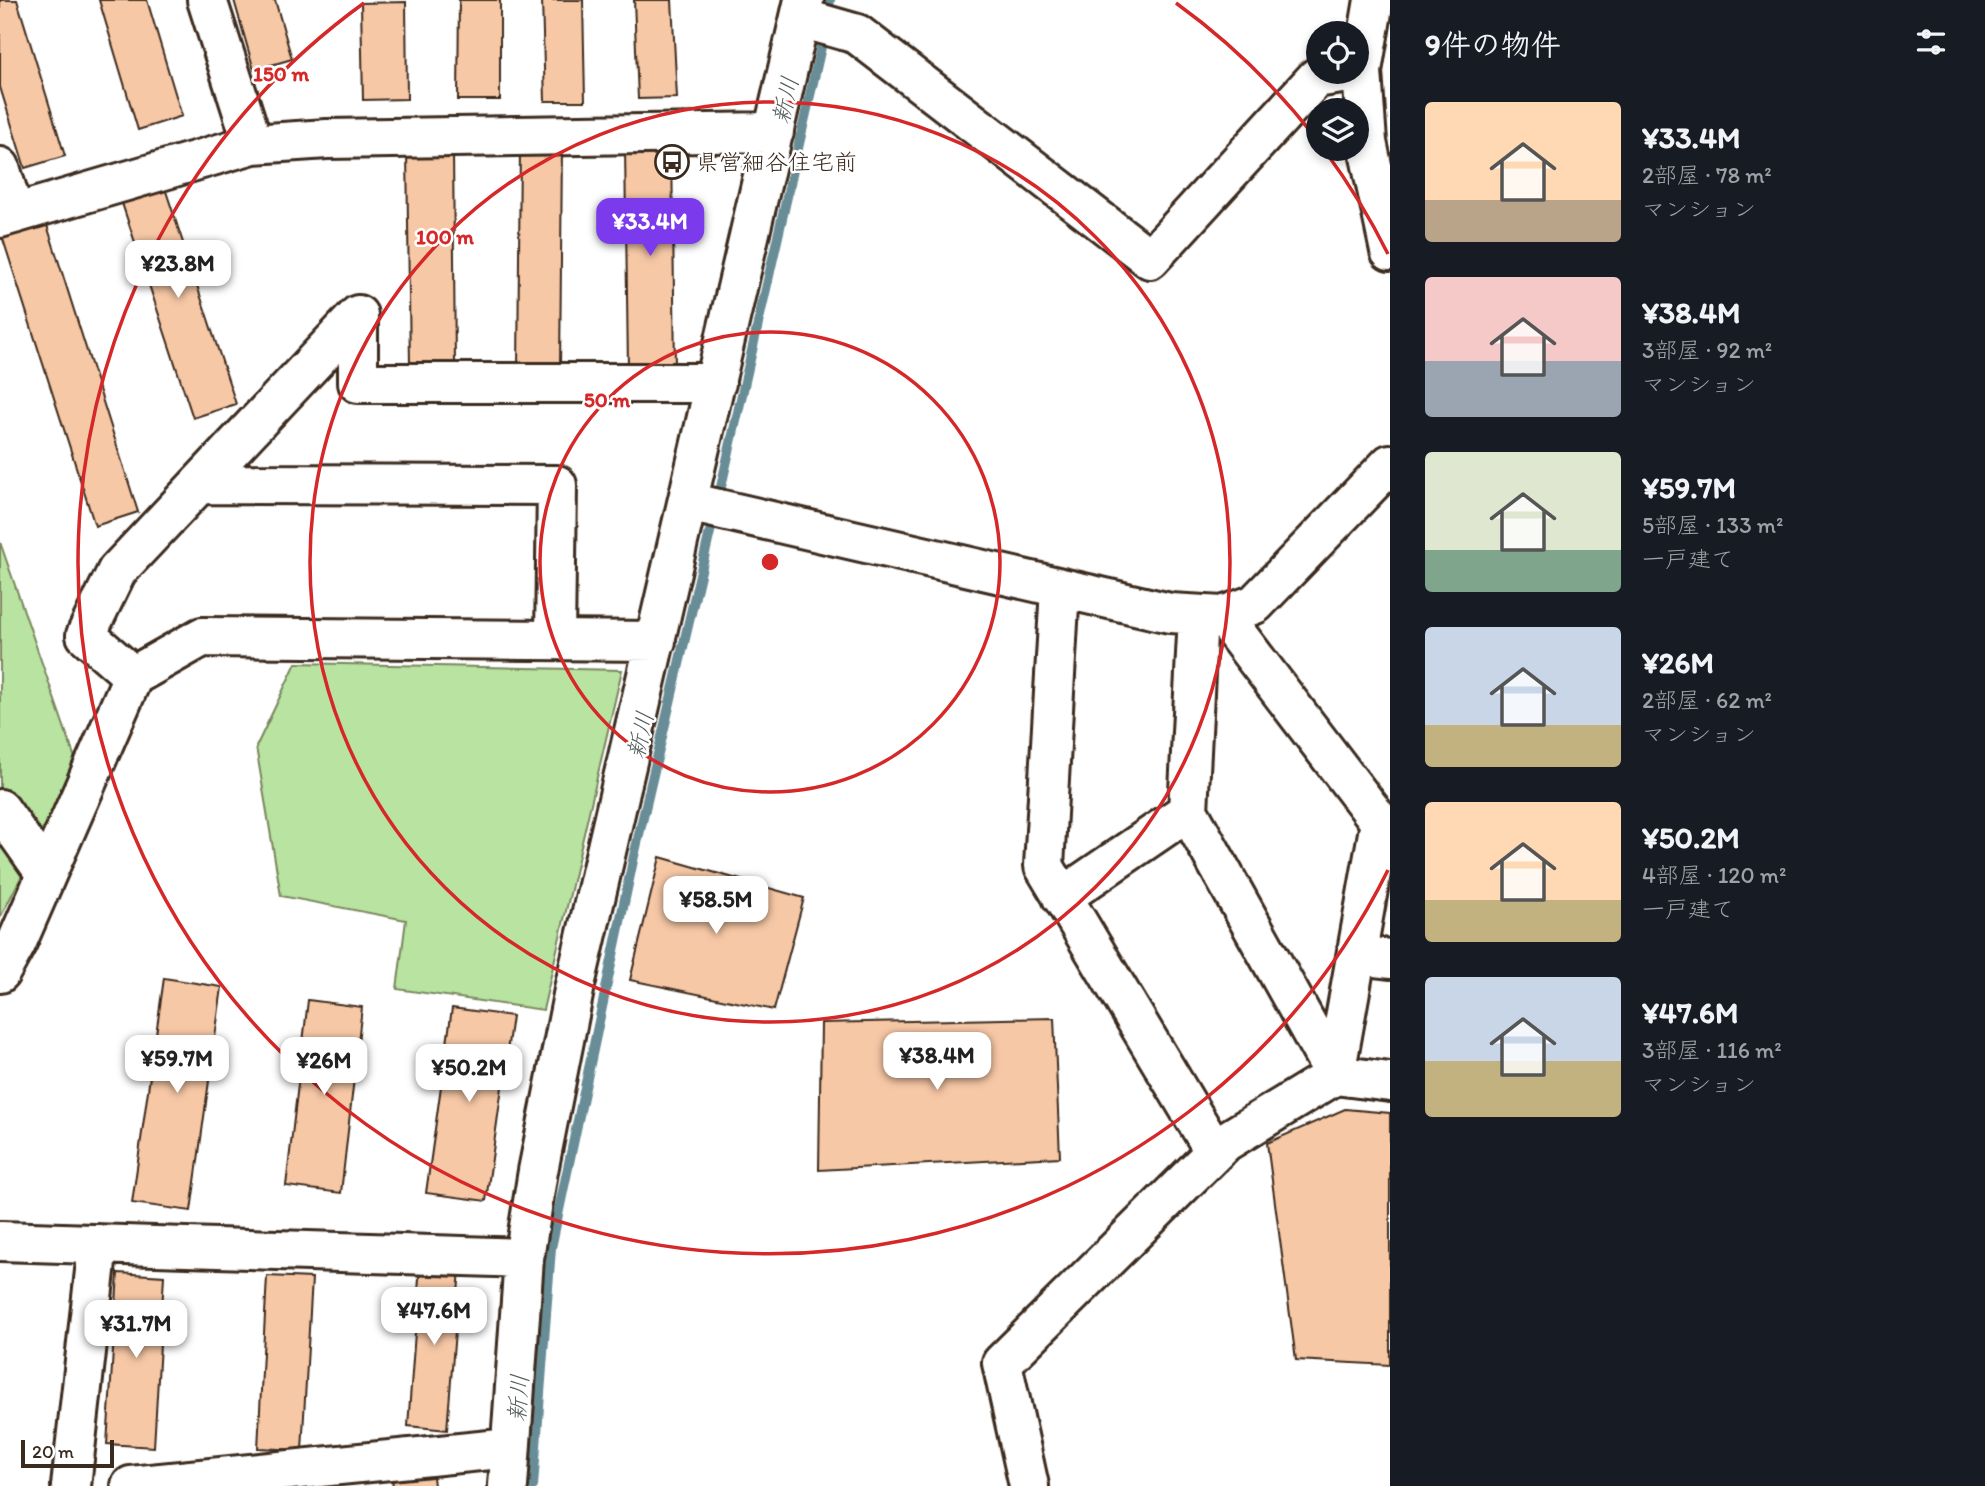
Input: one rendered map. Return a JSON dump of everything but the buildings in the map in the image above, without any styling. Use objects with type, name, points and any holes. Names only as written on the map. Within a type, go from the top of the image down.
[{"type":"street","points":[[208,0],[253,144]]},
{"type":"street","points":[[1369,22],[1374,0]]},
{"type":"street","points":[[508,1486],[524,1258],[572,1003],[802,9],[857,34],[1150,259],[1310,84]]},
{"type":"street","points":[[1360,84],[1367,142],[1390,251]]},
{"type":"street","points":[[0,167],[7,216],[253,144],[327,139],[774,132]]},
{"type":"street","points":[[133,676],[86,635],[117,571],[202,484],[358,315],[358,383],[716,383]]},
{"type":"street","points":[[688,502],[1170,613],[1211,615],[1255,604],[1390,464]]},
{"type":"street","points":[[202,484],[557,485],[555,640]]},
{"type":"street","points":[[1060,588],[1044,866],[1215,1152]]},
{"type":"street","points":[[1211,615],[1188,811],[1335,1075]]},
{"type":"street","points":[[1211,615],[1380,822],[1373,957],[1335,1075]]},
{"type":"street","points":[[0,973],[17,942],[133,676],[202,637],[656,641]]},
{"type":"street","points":[[0,809],[46,874]]},
{"type":"street","points":[[1062,897],[1188,811]]},
{"type":"street","points":[[1029,1486],[1002,1363],[1225,1142],[1335,1075],[1390,1082]]},
{"type":"street","points":[[0,1241],[524,1258]]},
{"type":"street","points":[[71,1486],[98,1244]]},
{"type":"street","points":[[131,1486],[510,1448]]},
{"type":"green space","points":[[0,542],[78,767],[0,918]]},
{"type":"green space","points":[[296,663],[622,670],[543,1010],[397,989],[406,920],[281,896],[256,747]]},
{"type":"waterway","name":"新川","points":[[827,19],[830,0]]},
{"type":"waterway","name":"新川","points":[[718,500],[824,34]]},
{"type":"waterway","name":"新川","points":[[533,1486],[551,1248],[634,856],[714,515]]},
{"type":"place","name":"県営細谷住宅前","points":[[672,162]]}]
